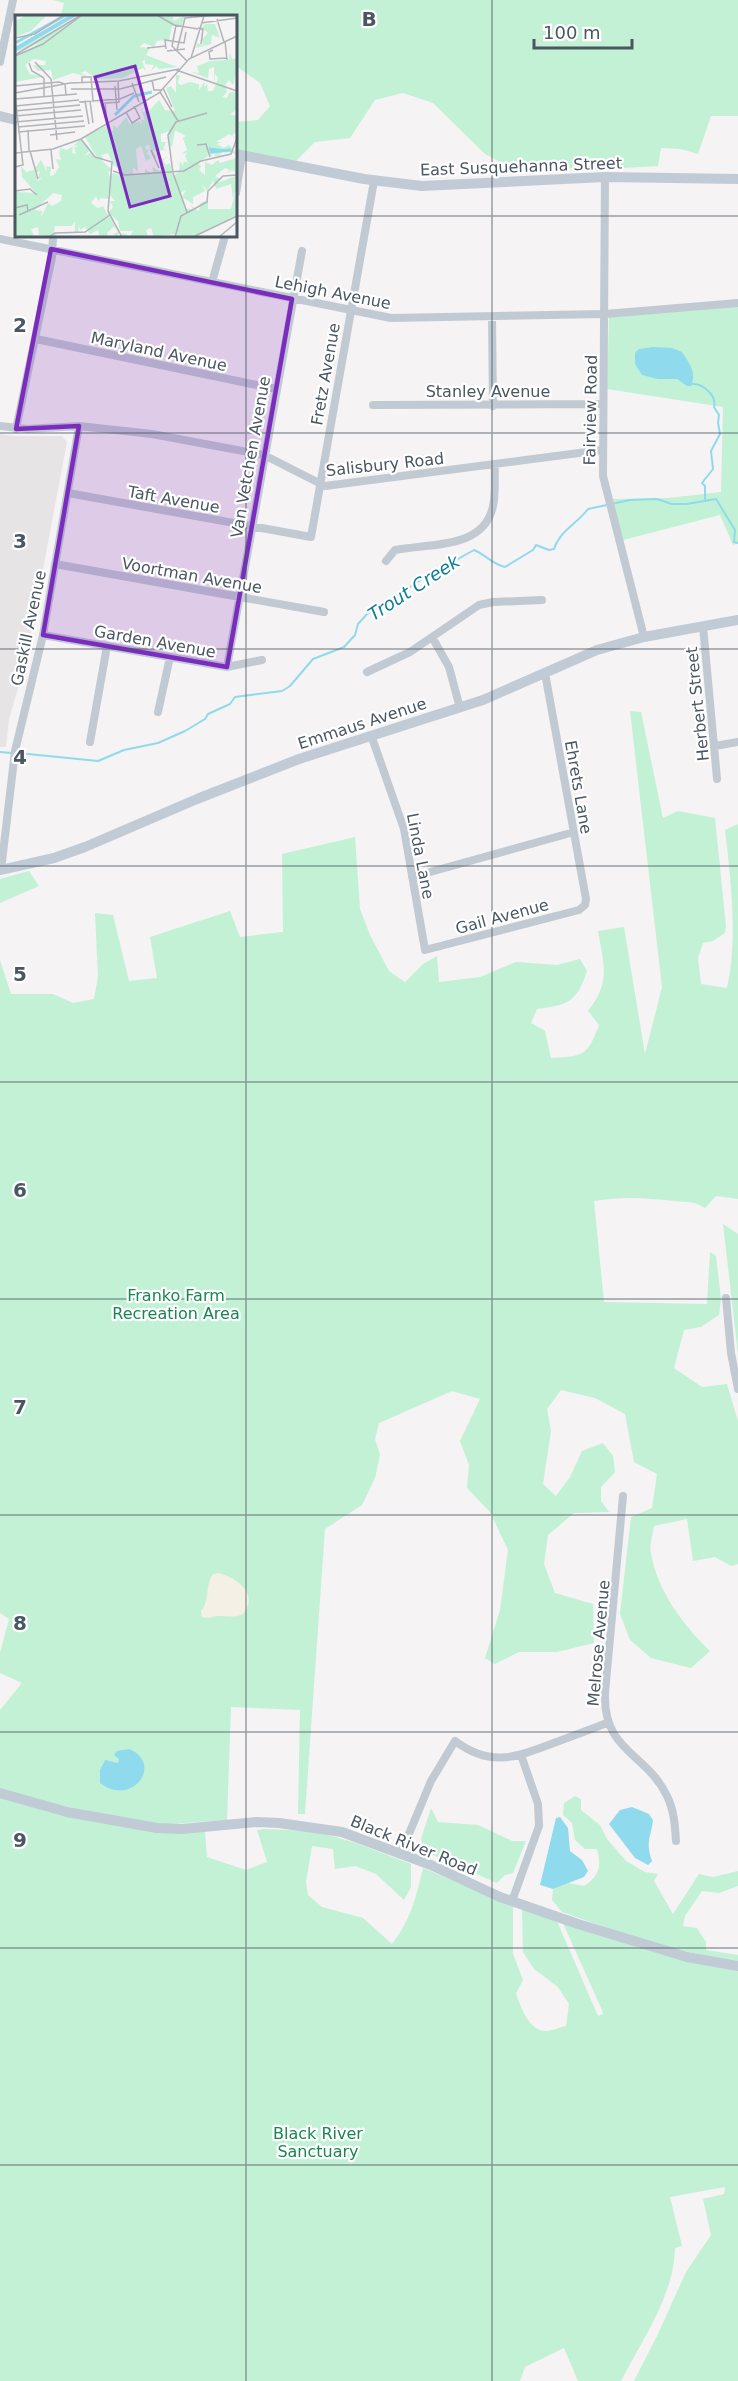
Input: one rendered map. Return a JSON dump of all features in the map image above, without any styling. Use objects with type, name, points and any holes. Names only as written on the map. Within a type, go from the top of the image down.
[{"type":"main road","points":[[0,116],[15,120]]},
{"type":"main road","name":"East Susquehanna Street","points":[[239,155],[374,181],[422,186],[605,177],[738,179]]},
{"type":"main road","name":"Emmaus Avenue","points":[[0,870],[54,858],[85,847],[235,784],[371,735],[492,697],[597,650],[644,637],[738,620]]},
{"type":"main road","name":"Black River Road","points":[[0,1793],[67,1812],[157,1828],[182,1829],[257,1822],[298,1824],[342,1832],[401,1853],[512,1901],[687,1957],[738,1966]]},
{"type":"street","points":[[0,62],[13,0]]},
{"type":"street","points":[[237,180],[239,155]]},
{"type":"street","name":"Fairview Road","points":[[605,177],[603,476],[608,503],[644,637]]},
{"type":"street","name":"Fretz Avenue","points":[[310,537],[374,181]]},
{"type":"street","points":[[16,429],[52,257],[52,237]]},
{"type":"street","points":[[212,282],[225,237]]},
{"type":"street","name":"Lehigh Avenue","points":[[0,239],[391,318],[605,314],[738,303]]},
{"type":"street","name":"Van Vetchen Avenue","points":[[227,667],[302,251]]},
{"type":"street","points":[[492,317],[494,406]]},
{"type":"street","name":"Maryland Avenue","points":[[36,339],[276,389]]},
{"type":"street","name":"Stanley Avenue","points":[[373,405],[603,404]]},
{"type":"street","name":"Salisbury Road","points":[[0,426],[16,429],[79,426],[152,434],[264,455],[325,486],[602,450]]},
{"type":"street","name":"Gaskill Avenue","points":[[0,870],[14,754],[43,634],[79,426]]},
{"type":"street","points":[[386,561],[395,550],[458,542],[480,530],[493,507],[495,464]]},
{"type":"street","name":"Taft Avenue","points":[[68,494],[310,537]]},
{"type":"street","name":"Voortman Avenue","points":[[55,564],[324,612]]},
{"type":"street","points":[[367,672],[410,652],[483,603],[542,600]]},
{"type":"street","name":"Herbert Street","points":[[703,626],[717,779]]},
{"type":"street","name":"Garden Avenue","points":[[43,634],[227,667],[262,660]]},
{"type":"street","points":[[432,637],[449,667],[460,708]]},
{"type":"street","points":[[90,742],[107,646]]},
{"type":"street","points":[[158,712],[170,657]]},
{"type":"street","name":"Ehrets Lane","points":[[545,673],[586,899],[585,905]]},
{"type":"street","name":"Linda Lane","points":[[371,735],[401,818],[424,950]]},
{"type":"street","points":[[715,746],[738,742]]},
{"type":"street","points":[[412,877],[574,832]]},
{"type":"street","name":"Gail Avenue","points":[[424,950],[579,910],[585,905]]},
{"type":"street","points":[[726,1298],[731,1353],[738,1389]]},
{"type":"street","name":"Melrose Avenue","points":[[623,1496],[605,1693],[607,1723],[611,1732],[651,1773],[667,1796],[675,1819],[676,1841]]},
{"type":"street","points":[[401,1853],[431,1781],[455,1741],[465,1749],[485,1757],[506,1758],[521,1755],[607,1723]]},
{"type":"street","points":[[512,1901],[540,1826],[538,1804],[521,1755]]},
{"type":"highlighted area","points":[[51,249],[292,299],[227,667],[43,635],[79,426],[16,429]]},
{"type":"shaded area","points":[[0,434],[62,436],[67,442],[25,665],[9,719],[6,747],[0,747]]},
{"type":"green space","points":[[53,0],[738,0],[738,116],[711,116],[698,154],[681,149],[661,148],[658,166],[587,170],[569,168],[519,172],[485,154],[433,103],[403,93],[375,100],[350,138],[315,142],[292,165],[237,154],[237,122],[258,120],[270,106],[260,83],[237,67],[237,15],[61,15],[64,3]]},
{"type":"green space","points":[[738,306],[738,543],[733,545],[720,515],[623,540],[611,499],[668,498],[721,492],[723,407],[607,389],[609,316]]},
{"type":"green space","name":"Franko Farm Recreation Area","points":[[630,711],[641,712],[663,818],[678,811],[715,818],[726,926],[725,933],[713,941],[703,943],[698,958],[701,984],[727,988],[733,930],[725,830],[738,824],[738,1199],[716,1196],[705,1208],[690,1202],[644,1198],[594,1201],[604,1302],[707,1304],[710,1252],[716,1256],[721,1299],[719,1315],[701,1327],[684,1330],[674,1368],[702,1387],[727,1384],[738,1421],[738,1564],[731,1566],[715,1557],[693,1561],[687,1519],[654,1526],[650,1547],[654,1567],[665,1594],[681,1619],[710,1651],[691,1668],[651,1658],[630,1640],[620,1614],[631,1517],[652,1508],[657,1474],[634,1462],[625,1414],[595,1398],[561,1390],[547,1409],[551,1431],[543,1484],[556,1496],[570,1477],[582,1451],[603,1443],[613,1456],[615,1472],[601,1487],[601,1501],[609,1512],[574,1513],[548,1535],[544,1564],[555,1593],[593,1604],[594,1643],[557,1652],[519,1652],[495,1664],[485,1658],[500,1610],[508,1550],[490,1512],[467,1488],[469,1465],[460,1441],[480,1399],[452,1391],[379,1423],[375,1439],[380,1455],[375,1478],[362,1505],[325,1529],[305,1814],[298,1814],[300,1710],[231,1707],[227,1820],[158,1825],[28,1799],[0,1788],[0,1710],[22,1683],[0,1673],[0,1653],[9,1619],[0,1613],[0,960],[11,994],[53,994],[73,1003],[94,999],[98,977],[95,913],[113,915],[129,981],[157,978],[150,937],[230,911],[240,937],[283,932],[282,854],[355,837],[360,909],[370,935],[389,971],[405,982],[423,964],[437,956],[439,982],[480,977],[516,962],[557,965],[580,959],[587,971],[575,996],[556,1006],[537,1009],[531,1023],[545,1031],[551,1058],[577,1055],[587,1049],[591,1043],[599,1025],[588,1011],[600,991],[604,973],[598,931],[624,927],[645,1054],[662,987]]},
{"type":"green space","points":[[29,871],[39,886],[0,903],[0,879]]},
{"type":"green space","points":[[723,1224],[738,1234],[738,1354]]},
{"type":"green space","points":[[575,1796],[581,1799],[581,1810],[600,1825],[607,1839],[626,1861],[645,1872],[658,1874],[654,1881],[673,1914],[699,1874],[713,1877],[738,1871],[738,1886],[719,1893],[702,1891],[685,1916],[683,1926],[697,1928],[706,1942],[706,1950],[738,1955],[738,1962],[658,1946],[562,1912],[552,1900],[553,1889],[569,1883],[584,1886],[596,1875],[599,1866],[597,1849],[585,1849],[575,1840],[572,1823],[563,1815],[564,1803]]},
{"type":"green space","name":"Black River Sanctuary","points":[[0,1797],[205,1832],[207,1857],[246,1870],[267,1862],[257,1830],[314,1831],[356,1843],[411,1864],[411,1887],[404,1900],[376,1874],[355,1866],[335,1869],[333,1849],[312,1846],[306,1882],[308,1895],[322,1907],[363,1918],[392,1944],[408,1917],[423,1868],[513,1906],[513,1954],[523,1980],[516,1993],[526,2017],[540,2030],[548,2031],[566,2026],[569,2004],[558,1987],[534,1969],[523,1952],[522,1909],[557,1921],[598,2016],[603,2014],[602,2010],[562,1921],[738,1969],[738,2381],[634,2381],[686,2272],[711,2235],[703,2199],[724,2194],[725,2187],[670,2197],[682,2246],[675,2248],[673,2266],[663,2300],[621,2381],[578,2381],[564,2348],[525,2367],[520,2381],[0,2381]]},
{"type":"green space","points":[[431,1808],[438,1822],[478,1825],[512,1841],[526,1841],[513,1873],[505,1875],[497,1883],[424,1851],[421,1839]]},
{"type":"sand","points":[[218,1573],[232,1578],[244,1588],[249,1600],[248,1607],[243,1614],[202,1617],[201,1611],[206,1603],[209,1583],[213,1574]]},
{"type":"water","points":[[672,348],[682,352],[693,372],[691,386],[677,379],[658,379],[642,375],[635,364],[635,353],[639,349]]},
{"type":"water","points":[[129,1749],[139,1756],[144,1764],[144,1773],[140,1781],[133,1787],[123,1790],[112,1789],[100,1783],[100,1770],[105,1760],[118,1763],[119,1759],[114,1755],[117,1751]]},
{"type":"water","points":[[632,1807],[649,1814],[653,1820],[649,1844],[652,1861],[648,1865],[635,1858],[609,1824],[620,1810]]},
{"type":"water","points":[[560,1817],[568,1828],[570,1851],[582,1860],[588,1871],[584,1877],[553,1889],[540,1885],[556,1818]]},
{"type":"waterway","points":[[692,384],[708,391],[719,415],[720,434],[711,451],[713,469],[702,483],[705,486],[705,499]]},
{"type":"waterway","name":"Trout Creek","points":[[18,753],[98,761],[124,750],[158,743],[185,731],[205,719],[208,714],[230,704],[235,697],[282,691],[290,686],[313,659],[344,647],[355,635],[358,624],[367,614],[424,578],[474,550],[505,567],[533,550],[536,545],[549,550],[554,549],[564,532],[588,509],[630,500],[657,499],[672,504],[687,504],[716,499],[735,530],[734,542],[738,543]]},
{"type":"waterway","name":"Trout Creek","points":[[0,752],[12,753]]}]
